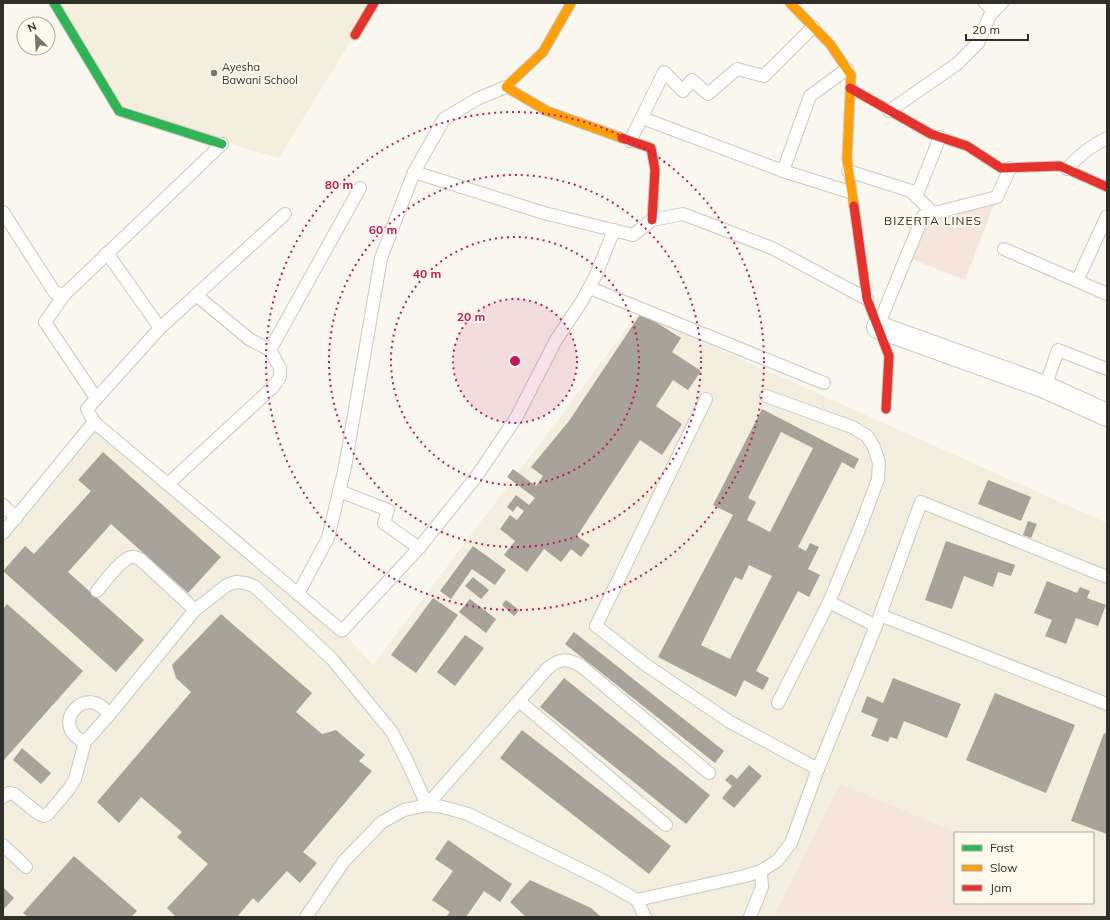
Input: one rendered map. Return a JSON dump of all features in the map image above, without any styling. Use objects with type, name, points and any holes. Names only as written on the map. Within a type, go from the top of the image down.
[{"type":"street","points":[[54,3],[119,111],[222,144]]},
{"type":"street","points":[[355,35],[374,3]]},
{"type":"street","points":[[571,3],[543,52],[506,87],[547,111],[651,148],[655,170],[652,220]]},
{"type":"street","points":[[790,3],[830,44],[851,74],[847,159],[850,192],[867,299],[889,356],[886,409]]},
{"type":"street","points":[[850,88],[931,134],[967,146],[1001,168],[1060,166],[1107,187]]},
{"type":"street","points":[[878,328],[1044,387],[1107,415]]},
{"type":"lane","points":[[889,111],[957,64],[978,43],[994,6]]},
{"type":"lane","points":[[630,141],[664,72],[683,91],[692,80],[708,94],[737,69],[764,76],[813,28]]},
{"type":"lane","points":[[783,171],[810,96],[847,69]]},
{"type":"lane","points":[[298,594],[328,538],[345,467],[380,258],[414,172],[444,119],[479,98],[506,87]]},
{"type":"lane","points":[[642,118],[783,171],[850,192]]},
{"type":"lane","points":[[916,196],[940,137]]},
{"type":"lane","points":[[1067,169],[1080,154],[1107,138]]},
{"type":"lane","points":[[96,398],[44,322],[65,294],[222,144]]},
{"type":"lane","points":[[878,328],[922,216],[997,197],[1010,168]]},
{"type":"lane","points":[[848,171],[911,191],[934,214]]},
{"type":"lane","points":[[414,172],[544,213],[633,235],[652,220],[682,214],[772,248],[867,299]]},
{"type":"lane","points":[[270,350],[360,188]]},
{"type":"lane","points":[[3,212],[55,293],[65,294]]},
{"type":"lane","points":[[285,214],[160,328],[87,409],[94,422],[342,631],[419,548],[476,477],[516,418],[556,340],[590,288],[614,230]]},
{"type":"lane","points":[[1077,281],[1107,216]]},
{"type":"lane","points":[[1004,249],[1107,294]]},
{"type":"lane","points":[[107,253],[160,328]]},
{"type":"lane","points":[[590,288],[824,383]]},
{"type":"lane","points":[[168,484],[274,387],[280,377],[280,368],[270,350],[249,339],[196,295]]},
{"type":"lane","points":[[1044,387],[1058,350],[1107,369]]},
{"type":"lane","points":[[766,396],[852,427],[866,436],[874,447],[879,462],[878,479],[864,519],[829,602],[778,703]]},
{"type":"lane","points":[[706,399],[596,626],[646,664],[730,722],[818,770]]},
{"type":"lane","points":[[3,533],[94,422]]},
{"type":"lane","points":[[339,491],[388,510],[384,523],[419,548]]},
{"type":"lane","points":[[637,900],[761,871],[777,862],[790,843],[878,620],[921,502],[1107,578]]},
{"type":"lane","points":[[3,505],[16,518]]},
{"type":"lane","points":[[97,591],[121,563],[130,557],[134,557],[140,559],[195,610]]},
{"type":"lane","points":[[3,797],[9,793],[14,794],[39,814],[44,816],[49,813],[69,789],[75,779],[85,742],[110,715],[195,610],[227,585],[236,582],[254,586],[332,659],[392,732],[427,805]]},
{"type":"lane","points":[[829,602],[1107,704]]},
{"type":"lane","points":[[427,805],[554,662],[564,660],[572,661],[581,666],[709,773]]},
{"type":"lane","points":[[519,701],[666,825]]},
{"type":"lane","points":[[85,742],[78,739],[72,732],[69,725],[70,716],[74,708],[81,704],[90,702],[98,703],[105,708],[110,715]]},
{"type":"lane","points":[[306,917],[344,861],[382,822],[404,810],[427,805],[443,807],[468,814],[602,880],[637,900],[645,917]]},
{"type":"lane","points":[[3,845],[26,867]]},
{"type":"lane","points":[[750,917],[762,887],[761,871]]},
{"type":"shaded area","name":"Ayesha Bawani School","points":[[53,3],[374,3],[279,158],[119,111]]},
{"type":"shaded area","points":[[997,197],[965,280],[906,257],[923,216]]},
{"type":"shaded area","points":[[638,313],[1107,523],[1107,917],[3,917],[3,530],[94,422],[342,631],[373,665]]},
{"type":"shaded area","points":[[840,784],[955,832],[954,904],[1079,904],[1081,917],[774,917]]},
{"type":"building","points":[[641,313],[681,338],[672,352],[701,371],[688,390],[673,380],[656,406],[682,424],[662,455],[640,440],[577,536],[590,545],[581,557],[571,549],[561,562],[544,549],[527,572],[504,555],[515,541],[500,529],[510,515],[517,520],[524,511],[517,506],[513,512],[507,507],[516,495],[529,505],[535,498],[507,477],[513,469],[536,486],[543,476],[531,467],[569,421]]},
{"type":"building","points":[[762,409],[859,459],[854,469],[842,462],[798,547],[806,551],[810,543],[819,547],[808,569],[820,575],[809,597],[798,591],[756,671],[769,678],[763,690],[744,680],[736,697],[658,657],[733,515],[713,505]],"holes":[[[781,432],[813,448],[770,532],[747,520],[756,502],[748,498]],[[749,565],[772,576],[730,659],[701,645],[735,577],[742,580]]]},
{"type":"building","points":[[103,452],[221,557],[188,593],[111,524],[68,572],[144,640],[116,672],[3,571],[25,546],[34,554],[91,491],[78,480]]},
{"type":"building","points":[[988,480],[1031,497],[1021,521],[978,504]]},
{"type":"building","points":[[1028,521],[1037,524],[1031,538],[1023,535]]},
{"type":"building","points":[[946,541],[1015,565],[1011,576],[998,572],[993,587],[964,576],[952,609],[925,600]]},
{"type":"building","points":[[473,546],[506,570],[495,585],[472,569],[451,599],[440,591]]},
{"type":"building","points":[[473,577],[489,590],[481,599],[465,586]]},
{"type":"building","points":[[1047,581],[1077,593],[1080,587],[1090,591],[1087,598],[1106,605],[1098,626],[1076,618],[1066,644],[1045,636],[1052,620],[1034,613]]},
{"type":"building","points":[[433,598],[458,615],[416,673],[391,655]]},
{"type":"building","points":[[470,599],[496,619],[486,633],[459,612]]},
{"type":"building","points":[[506,600],[519,610],[514,616],[502,605]]},
{"type":"building","points":[[7,604],[83,671],[3,761],[3,609]]},
{"type":"building","points":[[221,614],[312,693],[296,712],[322,734],[336,730],[365,755],[359,761],[372,771],[303,852],[317,863],[300,883],[287,871],[258,903],[253,898],[237,917],[176,917],[167,908],[208,864],[177,837],[182,832],[141,797],[119,823],[97,802],[191,692],[176,678],[172,665]]},
{"type":"building","points":[[574,632],[724,751],[715,763],[565,644]]},
{"type":"building","points":[[465,635],[484,648],[455,686],[437,672]]},
{"type":"building","points":[[564,678],[710,795],[686,824],[540,707]]},
{"type":"building","points":[[893,678],[961,704],[947,738],[904,721],[897,739],[890,737],[888,742],[871,736],[878,719],[861,712],[867,696],[883,703]]},
{"type":"building","points":[[995,693],[1075,725],[1046,793],[966,760]]},
{"type":"building","points":[[522,730],[671,846],[649,874],[500,758]]},
{"type":"building","points":[[1104,733],[1107,734],[1107,834],[1071,821]]},
{"type":"building","points":[[22,748],[51,773],[41,784],[13,760]]},
{"type":"building","points":[[749,765],[762,776],[734,808],[722,798],[732,786],[725,780],[731,774],[737,779]]},
{"type":"building","points":[[448,840],[512,884],[500,902],[484,891],[466,917],[446,917],[450,912],[432,900],[453,871],[435,859]]},
{"type":"building","points":[[74,856],[137,911],[131,917],[28,917],[23,913]]},
{"type":"building","points":[[530,880],[591,908],[601,917],[526,917],[510,902]]},
{"type":"building","points":[[3,887],[14,898],[3,910]]},
{"type":"traffic: fast","points":[[54,3],[119,111],[222,144]]},
{"type":"traffic: slow","points":[[571,3],[543,52],[506,87],[547,111],[622,138]]},
{"type":"traffic: slow","points":[[790,3],[830,44],[851,75],[847,159],[854,206]]},
{"type":"traffic: jam","points":[[355,35],[374,3]]},
{"type":"traffic: jam","points":[[850,88],[931,134],[967,146],[1001,168],[1060,166],[1107,187]]},
{"type":"traffic: jam","points":[[622,138],[651,148],[655,170],[652,220]]},
{"type":"traffic: jam","points":[[854,206],[867,299],[889,356],[886,409]]},
{"type":"place","name":"Ayesha Bawani School","points":[[214,73]]},
{"type":"district","name":"BIZERTA LINES","points":[[933,221]]}]
